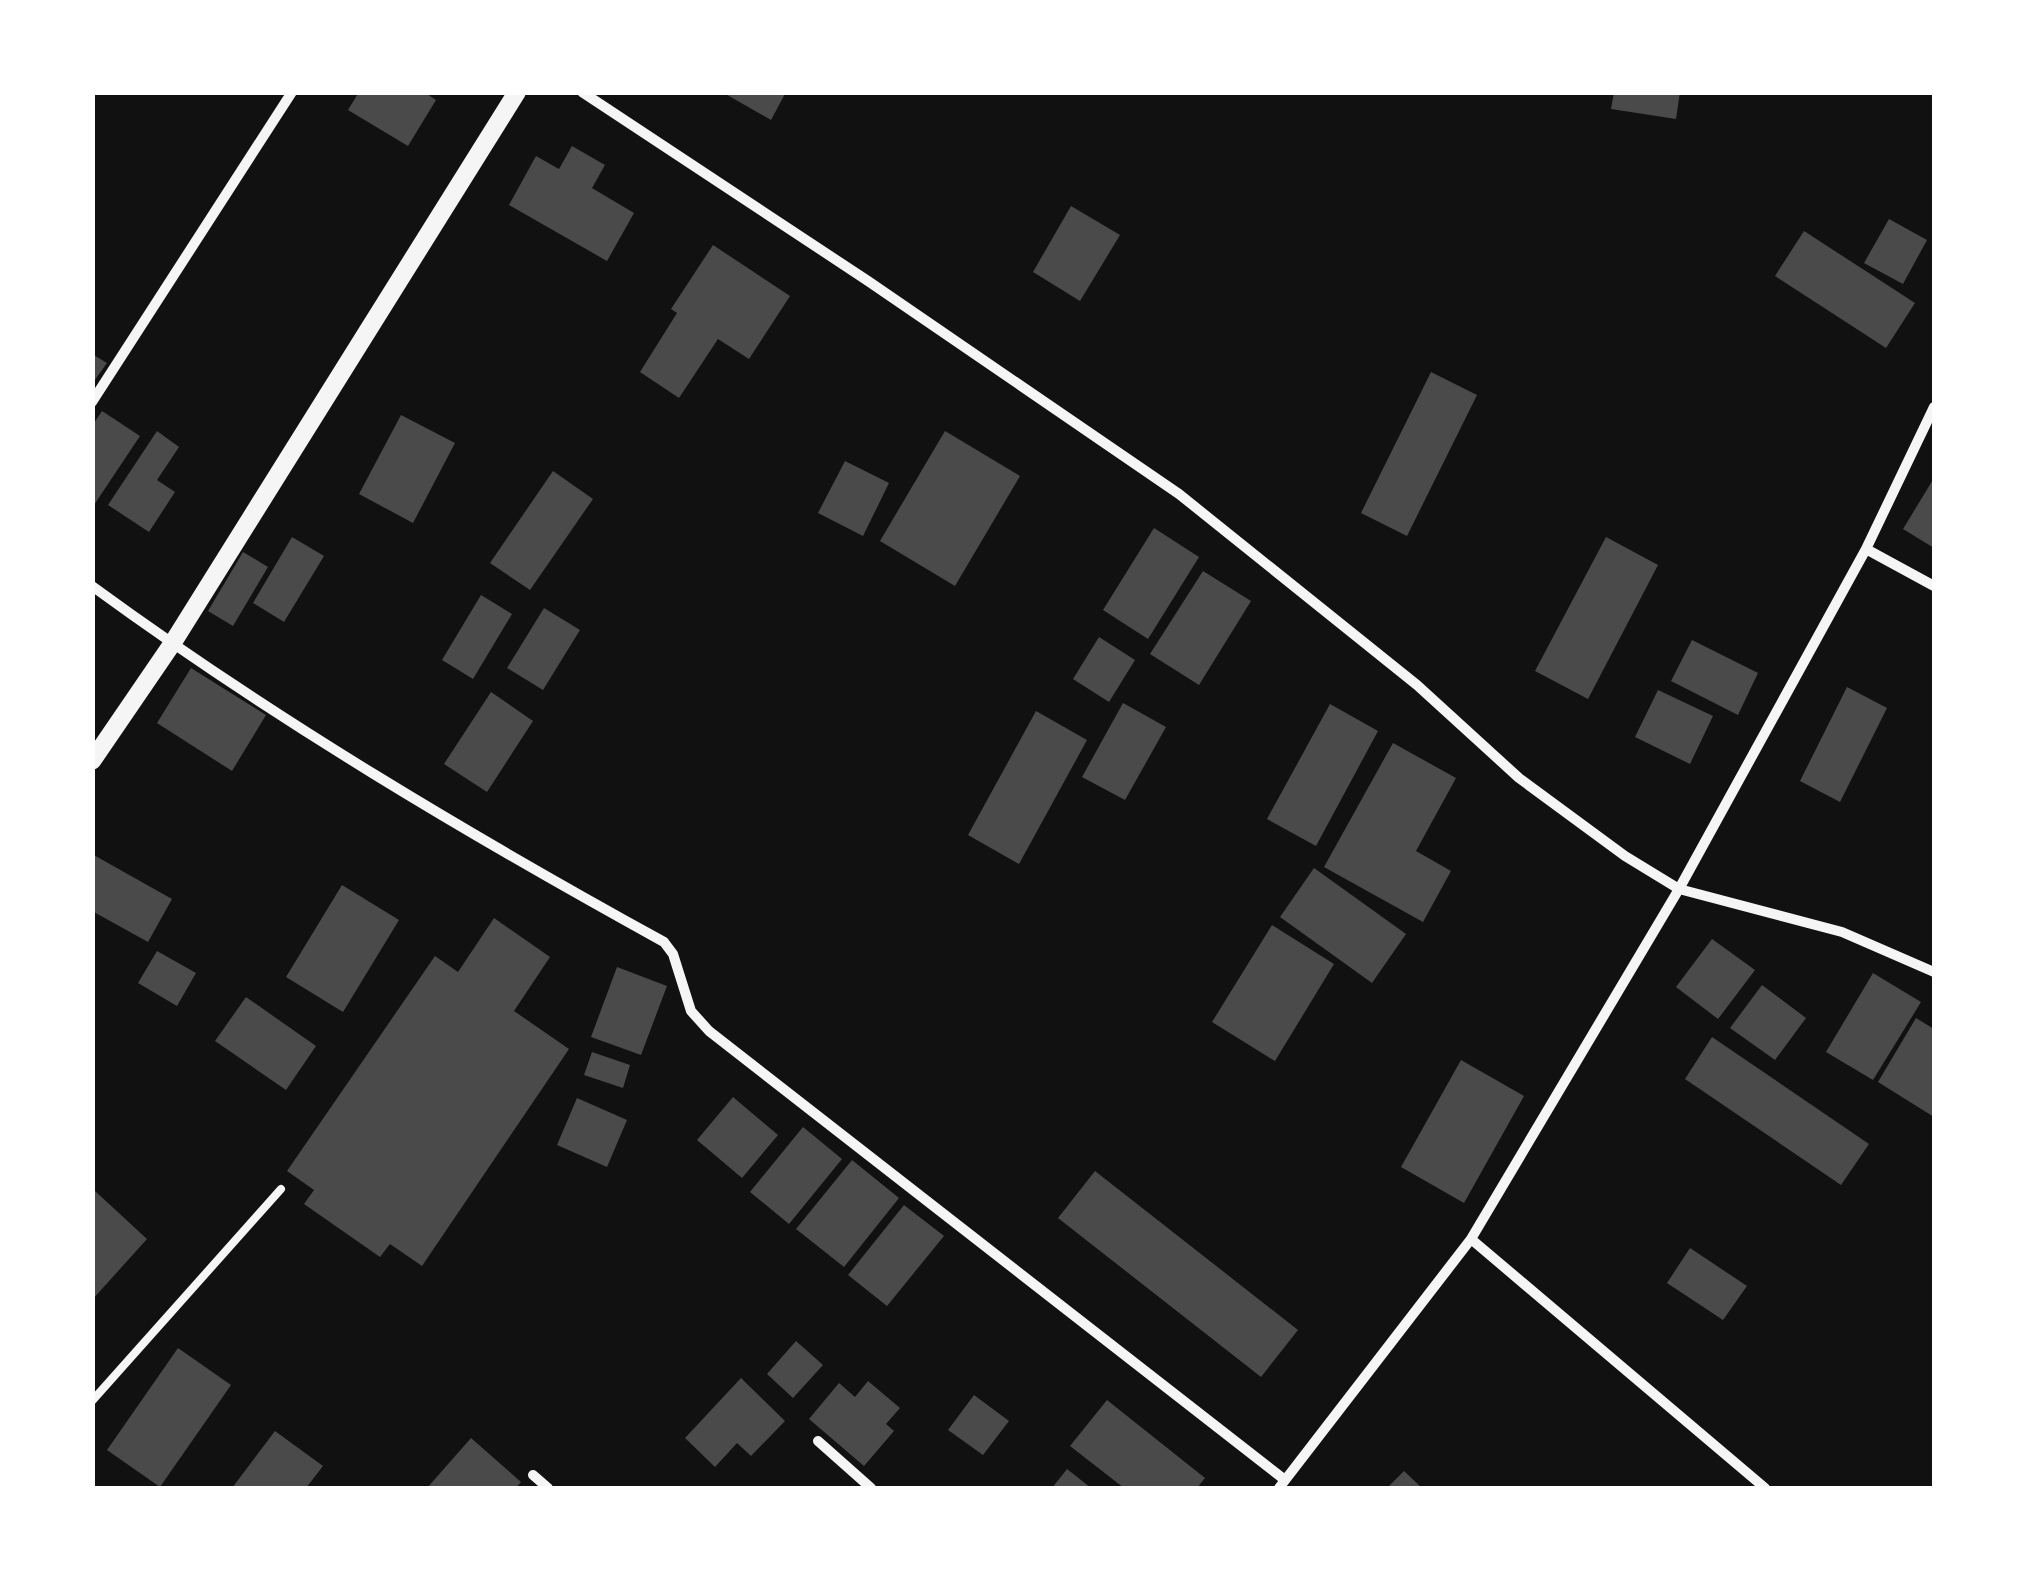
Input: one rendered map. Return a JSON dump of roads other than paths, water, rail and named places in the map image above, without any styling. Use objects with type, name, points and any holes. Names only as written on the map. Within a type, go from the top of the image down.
[{"type":"street","points":[[92,402],[292,92]]},
{"type":"street","points":[[92,761],[172,644],[517,92]]},
{"type":"street","points":[[582,92],[1179,494],[1417,685],[1519,778],[1625,856],[1679,890],[1842,932],[1934,972]]},
{"type":"street","points":[[92,586],[172,644],[474,836],[664,942],[674,954],[690,1011],[709,1031],[1282,1484],[1471,1239],[1679,890],[1866,548],[1934,408]]},
{"type":"street","points":[[1866,548],[1934,586]]},
{"type":"street","points":[[1471,1239],[1765,1488]]},
{"type":"street","points":[[818,1441],[872,1488]]},
{"type":"street","points":[[533,1475],[548,1488]]},
{"type":"lane","points":[[92,1401],[281,1189]]}]
